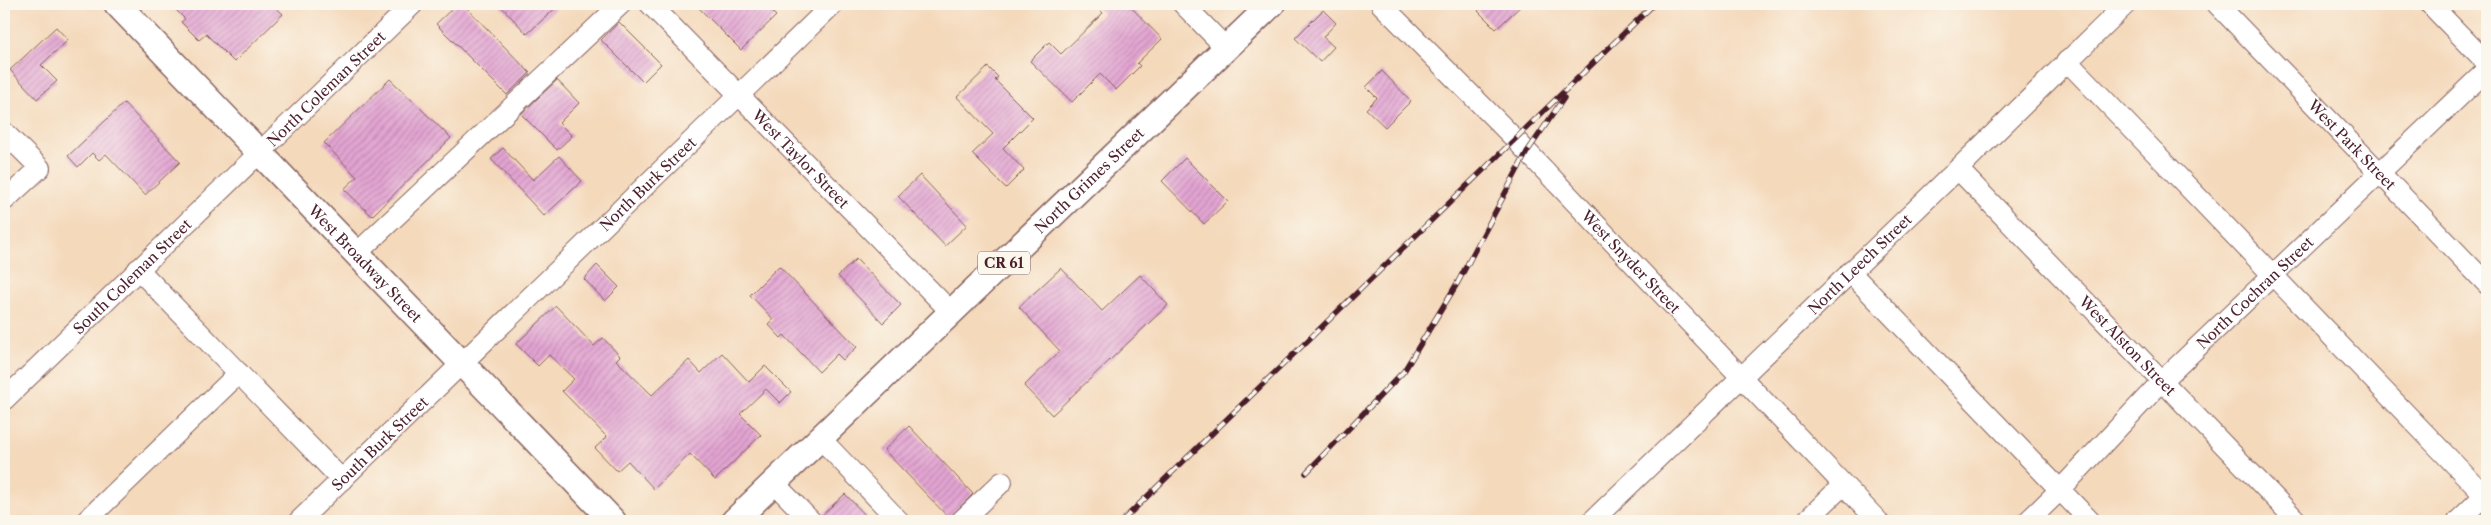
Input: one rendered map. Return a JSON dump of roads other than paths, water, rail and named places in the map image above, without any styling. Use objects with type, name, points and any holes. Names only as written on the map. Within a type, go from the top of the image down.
[{"type":"main road","name":"West Broadway Street","points":[[118,4],[613,521]]},
{"type":"main road","name":"North Grimes Street","points":[[734,521],[1272,4]]},
{"type":"street","name":"North Coleman Street","points":[[258,152],[413,4]]},
{"type":"street","points":[[356,254],[621,4]]},
{"type":"street","name":"West Taylor Street","points":[[650,4],[952,313]]},
{"type":"street","name":"North Burk Street","points":[[462,364],[833,4]]},
{"type":"street","points":[[1183,4],[1226,48]]},
{"type":"street","name":"West Snyder Street","points":[[1381,4],[1514,138],[1878,521]]},
{"type":"street","name":"North Leech Street","points":[[1592,521],[1958,169],[2126,4]]},
{"type":"street","name":"West Park Street","points":[[2217,4],[2487,284]]},
{"type":"street","points":[[2430,4],[2487,64]]},
{"type":"street","points":[[2067,61],[2486,495],[2458,521]]},
{"type":"street","name":"North Cochran Street","points":[[2028,521],[2060,490],[2162,381],[2487,70]]},
{"type":"street","points":[[4,132],[40,168],[4,201]]},
{"type":"street","name":"South Coleman Street","points":[[4,400],[258,152]]},
{"type":"street","name":"West Alston Street","points":[[1958,169],[2297,521]]},
{"type":"street","points":[[138,269],[342,480]]},
{"type":"street","points":[[1850,272],[2090,521]]},
{"type":"street","name":"South Burk Street","points":[[299,521],[462,364]]},
{"type":"street","points":[[86,521],[239,372]]},
{"type":"street","points":[[820,438],[899,521]]},
{"type":"street","points":[[961,521],[1002,482]]},
{"type":"street","points":[[774,483],[799,517]]},
{"type":"street","points":[[1806,521],[1843,485]]},
{"type":"railway","points":[[1122,521],[1654,4]]},
{"type":"railway","points":[[1306,473],[1404,371],[1458,282],[1527,152],[1564,98]]}]
